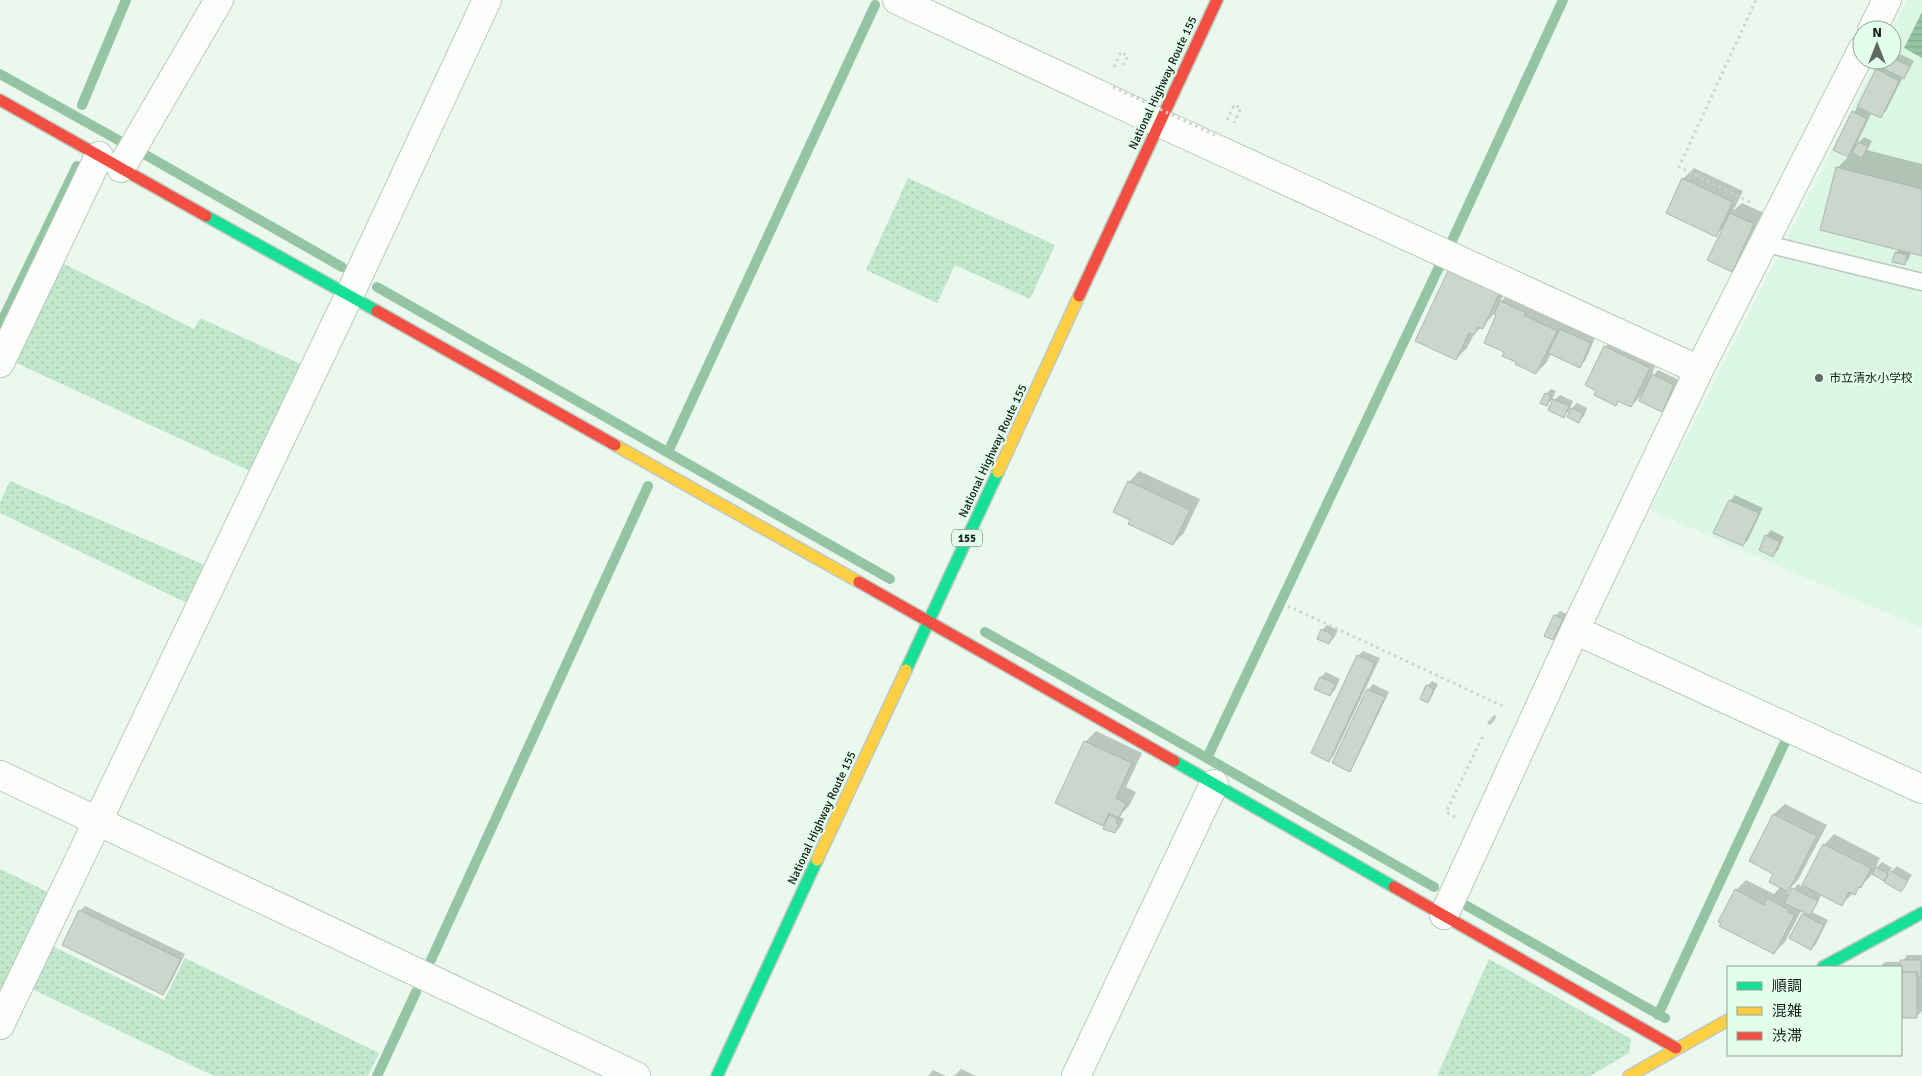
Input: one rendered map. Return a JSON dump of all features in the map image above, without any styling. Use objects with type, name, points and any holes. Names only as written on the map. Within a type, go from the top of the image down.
[{"type":"main road","name":"National Highway Route 155","points":[[717,1076],[1217,0]]},
{"type":"main road","points":[[0,100],[929,621],[1676,1048]]},
{"type":"main road","points":[[1825,966],[1922,913]]},
{"type":"main road","points":[[1628,1076],[1727,1021]]},
{"type":"street","points":[[0,363],[110,162],[218,0]]},
{"type":"street","points":[[0,1025],[349,296],[487,0]]},
{"type":"street","points":[[897,0],[1160,123],[1699,370]]},
{"type":"street","points":[[1877,20],[1887,0]]},
{"type":"street","points":[[1444,915],[1575,630],[1699,370],[1852,70]]},
{"type":"street","points":[[1575,630],[1922,789]]},
{"type":"street","points":[[0,775],[636,1076]]},
{"type":"street","points":[[1076,1076],[1214,784]]},
{"type":"lane","points":[[1764,243],[1922,282]]},
{"type":"path","points":[[1756,0],[1679,167],[1778,215]]},
{"type":"path","points":[[1113,87],[1219,137]]},
{"type":"path","points":[[1288,606],[1533,721]]},
{"type":"shaded area","name":"市立清水小学校","points":[[1907,0],[1922,0],[1922,628],[1650,510],[1872,70],[1902,70],[1902,20],[1897,20]]},
{"type":"shaded area","points":[[1922,12],[1922,58],[1904,48]]},
{"type":"shaded area","points":[[908,178],[1055,245],[1030,299],[955,265],[937,303],[866,270]]},
{"type":"shaded area","points":[[60,262],[194,329],[200,318],[303,365],[252,472],[12,361]]},
{"type":"shaded area","points":[[10,481],[207,566],[189,604],[0,513],[0,502]]},
{"type":"shaded area","points":[[0,869],[52,894],[0,1001]]},
{"type":"shaded area","points":[[50,945],[164,1000],[185,958],[379,1053],[368,1076],[214,1076],[30,988]]},
{"type":"shaded area","points":[[1489,959],[1631,1039],[1629,1053],[1590,1076],[1437,1076]]},
{"type":"building","points":[[1902,62],[1910,66],[1904,79],[1886,70],[1902,70]]},
{"type":"building","points":[[1876,70],[1899,81],[1881,118],[1857,107]]},
{"type":"building","points":[[1852,111],[1867,119],[1848,157],[1833,150]]},
{"type":"building","points":[[1858,142],[1868,146],[1862,158],[1852,153]]},
{"type":"building","points":[[1836,167],[1922,189],[1922,256],[1820,230]]},
{"type":"building","points":[[1682,178],[1733,202],[1716,237],[1666,213]]},
{"type":"building","points":[[1730,213],[1754,224],[1732,272],[1707,260]]},
{"type":"building","points":[[1895,252],[1907,255],[1905,265],[1892,262]]},
{"type":"building","points":[[1448,271],[1499,294],[1483,329],[1478,327],[1474,335],[1469,333],[1456,360],[1415,341]]},
{"type":"building","points":[[1500,301],[1557,331],[1536,374],[1502,356],[1504,352],[1484,343]]},
{"type":"building","points":[[1560,329],[1591,343],[1580,368],[1548,353]]},
{"type":"building","points":[[1604,346],[1650,368],[1631,407],[1618,401],[1616,406],[1594,395],[1596,391],[1585,385]]},
{"type":"building","points":[[1652,374],[1674,385],[1662,412],[1639,401]]},
{"type":"building","points":[[1545,393],[1551,396],[1547,406],[1540,403]]},
{"type":"building","points":[[1553,399],[1569,406],[1564,418],[1548,410]]},
{"type":"building","points":[[1571,408],[1583,413],[1579,423],[1567,417]]},
{"type":"building","points":[[1128,481],[1190,510],[1173,545],[1128,524],[1130,520],[1113,512]]},
{"type":"building","points":[[1729,500],[1759,513],[1743,546],[1713,533]]},
{"type":"building","points":[[1765,535],[1780,542],[1773,557],[1759,550]]},
{"type":"building","points":[[1554,615],[1563,619],[1553,640],[1544,636]]},
{"type":"building","points":[[1321,629],[1333,635],[1329,644],[1317,639]]},
{"type":"building","points":[[1357,655],[1375,663],[1329,762],[1311,753]]},
{"type":"building","points":[[1320,677],[1336,684],[1330,696],[1314,689]]},
{"type":"building","points":[[1426,685],[1434,689],[1428,703],[1420,699]]},
{"type":"building","points":[[1367,689],[1385,697],[1350,772],[1332,763]]},
{"type":"building","points":[[1084,741],[1132,763],[1116,798],[1126,803],[1119,818],[1109,813],[1103,826],[1055,803]]},
{"type":"building","points":[[1773,814],[1817,836],[1788,892],[1769,882],[1773,874],[1749,861]]},
{"type":"building","points":[[1109,815],[1118,819],[1116,822],[1119,824],[1115,833],[1103,829]]},
{"type":"building","points":[[1823,844],[1871,868],[1861,888],[1859,887],[1855,895],[1849,892],[1842,906],[1802,885]]},
{"type":"building","points":[[1876,867],[1888,874],[1884,881],[1872,874]]},
{"type":"building","points":[[1891,871],[1908,881],[1901,892],[1884,882]]},
{"type":"building","points":[[1792,888],[1818,901],[1810,916],[1784,903]]},
{"type":"building","points":[[1735,889],[1764,905],[1767,898],[1795,915],[1774,954],[1719,926],[1721,923],[1718,922]]},
{"type":"building","points":[[79,910],[181,959],[163,995],[62,945]]},
{"type":"building","points":[[1802,914],[1824,925],[1811,950],[1789,938]]},
{"type":"building","points":[[1900,960],[1921,960],[1921,977],[1918,977],[1918,972],[1902,972]]},
{"type":"building","points":[[1902,972],[1917,972],[1917,1018],[1902,1018]]},
{"type":"waterway","points":[[82,105],[126,0]]},
{"type":"waterway","points":[[1451,243],[1563,0]]},
{"type":"waterway","points":[[668,452],[875,5]]},
{"type":"waterway","points":[[0,74],[120,141]]},
{"type":"waterway","points":[[144,154],[342,267]]},
{"type":"waterway","points":[[0,325],[77,166]]},
{"type":"waterway","points":[[1207,758],[1440,265]]},
{"type":"waterway","points":[[377,287],[890,579]]},
{"type":"waterway","points":[[431,960],[648,486]]},
{"type":"waterway","points":[[985,632],[1434,887]]},
{"type":"waterway","points":[[1658,1015],[1786,740]]},
{"type":"waterway","points":[[1467,906],[1665,1018]]},
{"type":"waterway","points":[[377,1076],[416,992]]},
{"type":"traffic: fast","points":[[206,216],[377,311]]},
{"type":"traffic: fast","points":[[906,670],[998,472]]},
{"type":"traffic: fast","points":[[1174,761],[1394,887]]},
{"type":"traffic: fast","points":[[717,1076],[817,860]]},
{"type":"traffic: fast","points":[[1825,966],[1922,913]]},
{"type":"traffic: slow","points":[[998,472],[1079,296]]},
{"type":"traffic: slow","points":[[615,445],[859,582]]},
{"type":"traffic: slow","points":[[817,860],[906,670]]},
{"type":"traffic: slow","points":[[1629,1076],[1727,1021]]},
{"type":"traffic: jam","points":[[1079,296],[1217,0]]},
{"type":"traffic: jam","points":[[0,100],[206,216]]},
{"type":"traffic: jam","points":[[377,311],[615,445]]},
{"type":"traffic: jam","points":[[859,582],[1174,761]]},
{"type":"traffic: jam","points":[[1394,887],[1676,1048]]},
{"type":"place","name":"市立清水小学校","points":[[1819,378]]}]
